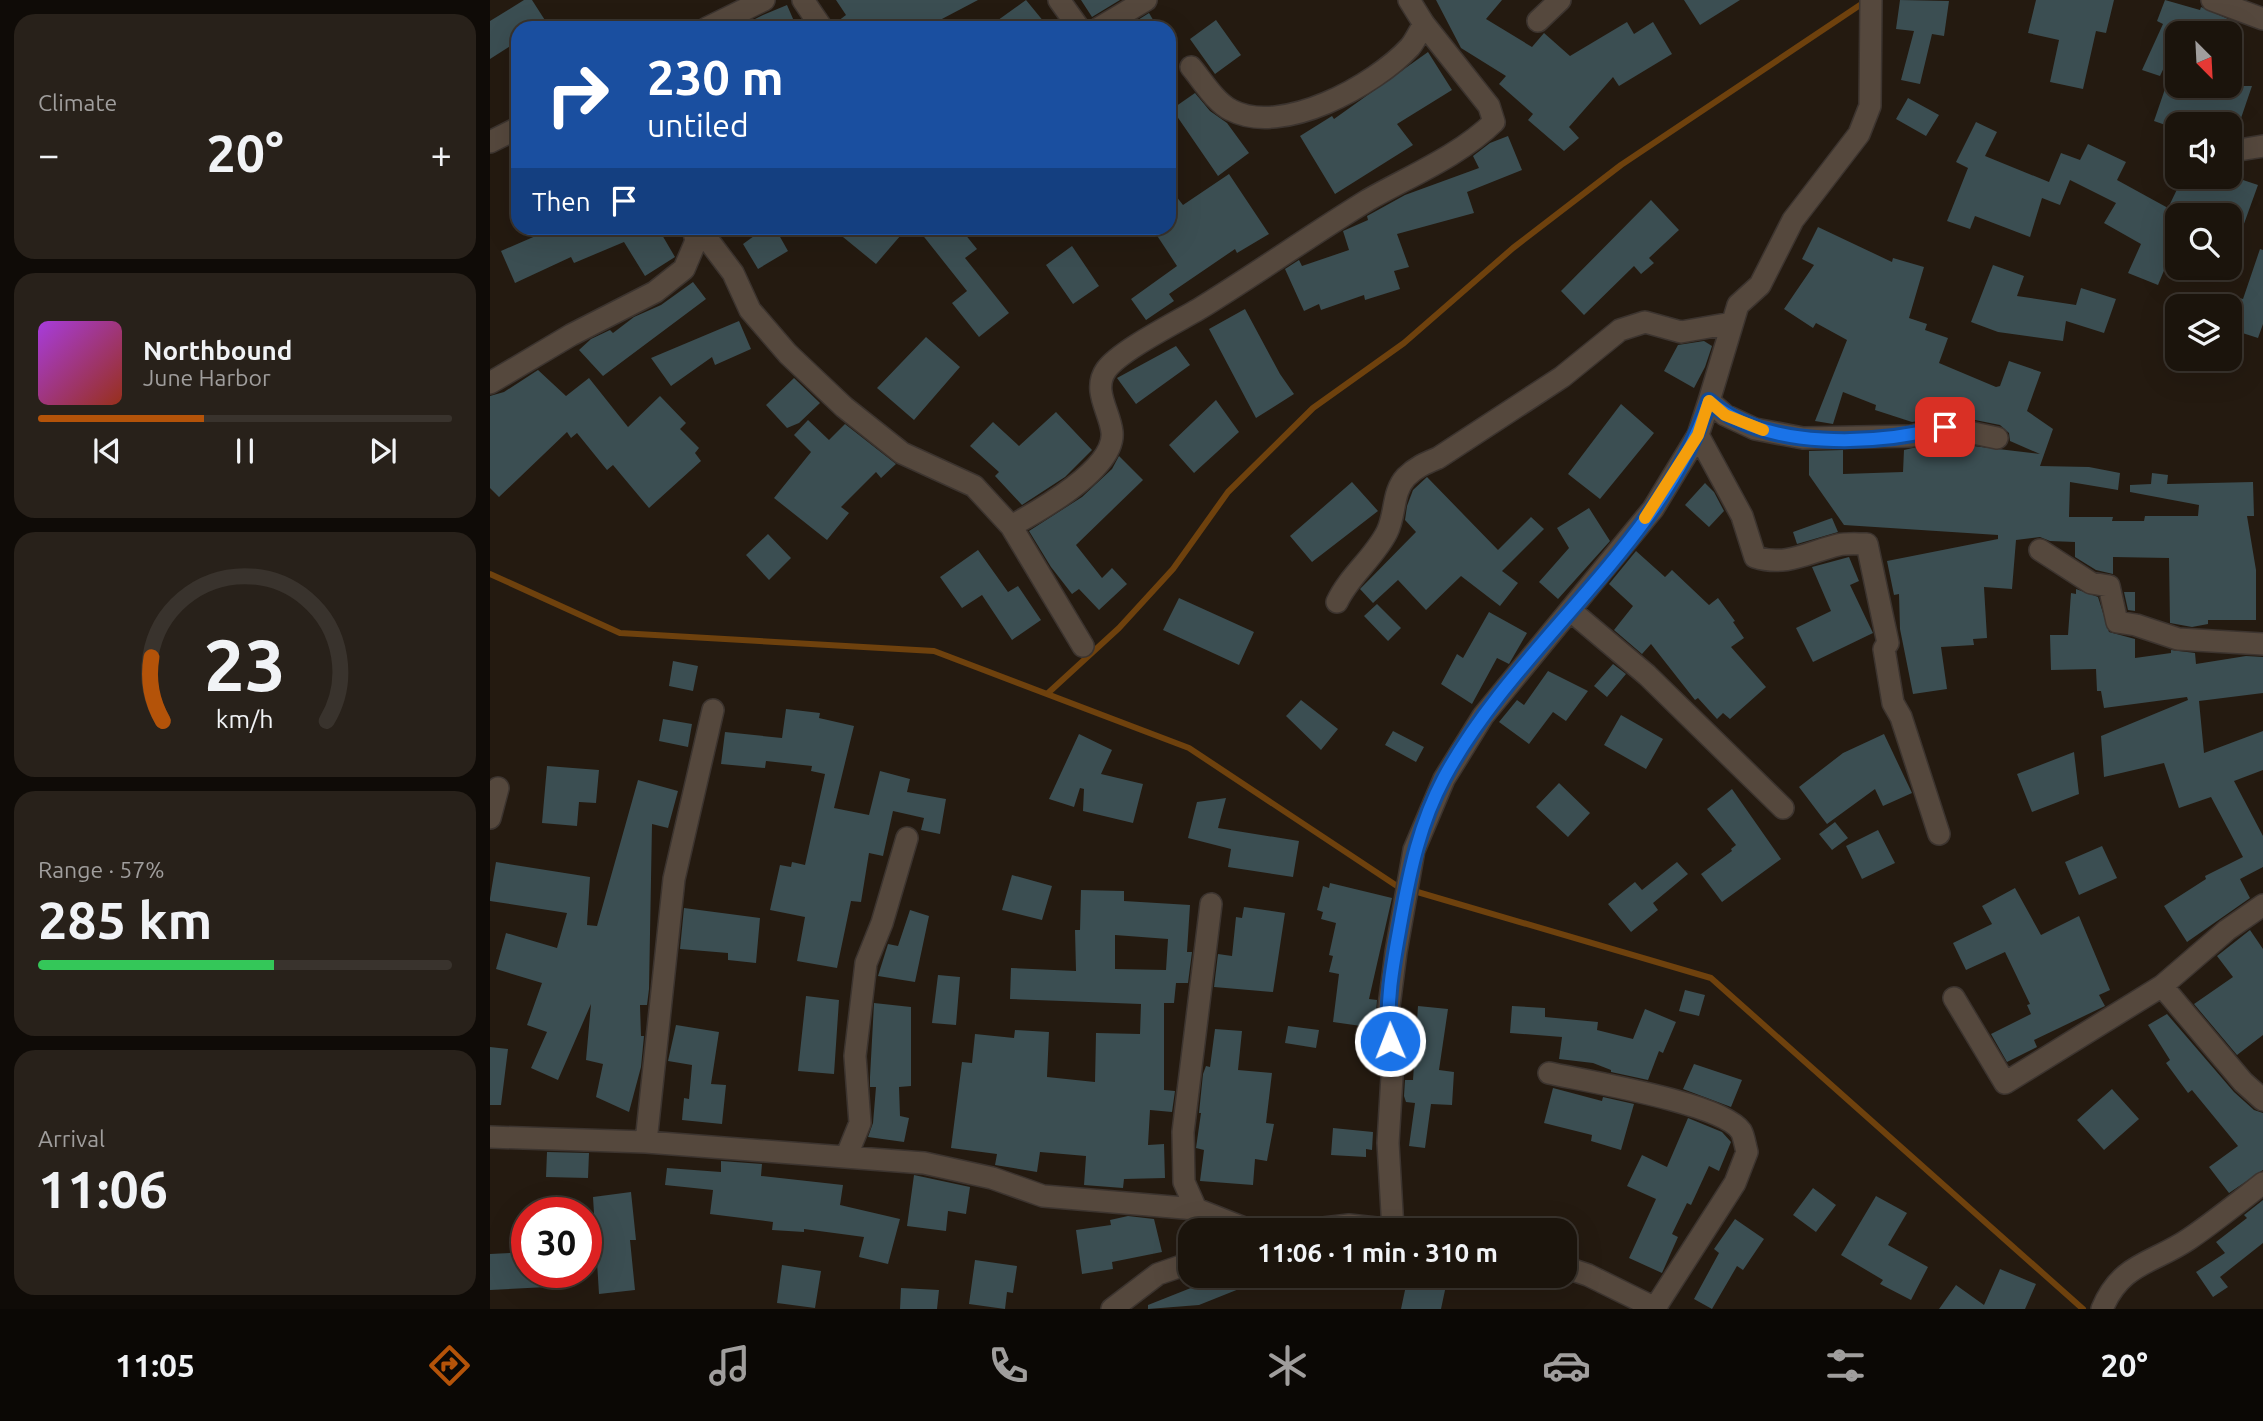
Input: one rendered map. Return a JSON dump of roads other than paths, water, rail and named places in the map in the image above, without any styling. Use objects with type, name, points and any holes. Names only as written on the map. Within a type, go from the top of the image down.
[{"type":"street","points":[[803,0],[817,21]]},
{"type":"street","points":[[1059,0],[1074,21]]},
{"type":"street","points":[[1111,21],[1146,0]]},
{"type":"street","points":[[1011,526],[1067,491],[1099,464],[1111,441],[1112,432],[1101,386],[1106,370],[1151,337],[1300,242],[1459,149],[1494,122],[1489,106],[1424,24],[1409,0]]},
{"type":"street","points":[[1538,21],[1560,0]]},
{"type":"street","points":[[1393,1218],[1388,1143],[1393,1060],[1388,1022],[1396,952],[1414,850],[1444,779],[1483,716],[1653,509],[1717,408],[1732,323],[1738,305],[1760,285],[1793,220],[1859,134],[1870,106],[1871,0]]},
{"type":"street","points":[[2212,0],[2263,19]]},
{"type":"street","points":[[720,21],[754,2]]},
{"type":"street","points":[[1191,67],[1228,109],[1243,116],[1278,116],[1317,108],[1373,78],[1411,47],[1424,24]]},
{"type":"street","points":[[490,142],[511,132]]},
{"type":"street","points":[[2242,150],[2263,146]]},
{"type":"street","points":[[490,383],[571,335],[655,292],[684,269],[696,241],[695,235]]},
{"type":"street","points":[[704,235],[733,273],[750,310],[788,354],[844,407],[902,453],[974,486],[1011,526],[1083,646]]},
{"type":"street","points":[[1337,602],[1385,536],[1393,520],[1396,492],[1405,478],[1421,464],[1438,458],[1562,377],[1620,330],[1645,322],[1681,332],[1732,323]]},
{"type":"street","points":[[1717,408],[1755,429],[1803,438],[1911,436],[1945,427],[1997,438]]},
{"type":"street","points":[[1698,435],[1742,516],[1755,557],[1793,560],[1839,545],[1867,544],[1888,643],[1884,649],[1893,703],[1902,717],[1939,834]]},
{"type":"street","points":[[2040,550],[2091,583],[2109,586],[2117,622],[2178,639],[2263,644]]},
{"type":"street","points":[[1570,610],[1647,675],[1783,808]]},
{"type":"street","points":[[646,1142],[674,879],[713,710]]},
{"type":"street","points":[[490,818],[498,788]]},
{"type":"street","points":[[848,1155],[860,1123],[855,1056],[866,963],[883,923],[907,838]]},
{"type":"street","points":[[1196,1209],[1184,1182],[1183,1132],[1211,904]]},
{"type":"street","points":[[1954,998],[2005,1083],[2162,986],[2227,930],[2263,905]]},
{"type":"street","points":[[2162,986],[2243,1082],[2263,1100]]},
{"type":"street","points":[[1549,1073],[1696,1107],[1727,1120],[1740,1130],[1748,1152],[1735,1183],[1656,1308],[1577,1273]]},
{"type":"street","points":[[490,1137],[646,1142],[848,1155],[924,1163],[992,1178],[1043,1196],[1196,1209],[1219,1218]]},
{"type":"street","points":[[2102,1309],[2117,1282],[2129,1270],[2185,1241],[2263,1183]]},
{"type":"street","points":[[1112,1309],[1158,1275],[1178,1268]]},
{"type":"waterway","points":[[1047,694],[1119,628],[1173,569],[1228,492],[1313,408],[1404,343],[1513,248],[1621,165],[1866,1]]},
{"type":"waterway","points":[[490,574],[620,633],[934,651],[1189,748],[1397,886],[1711,978],[2083,1309]]}]
